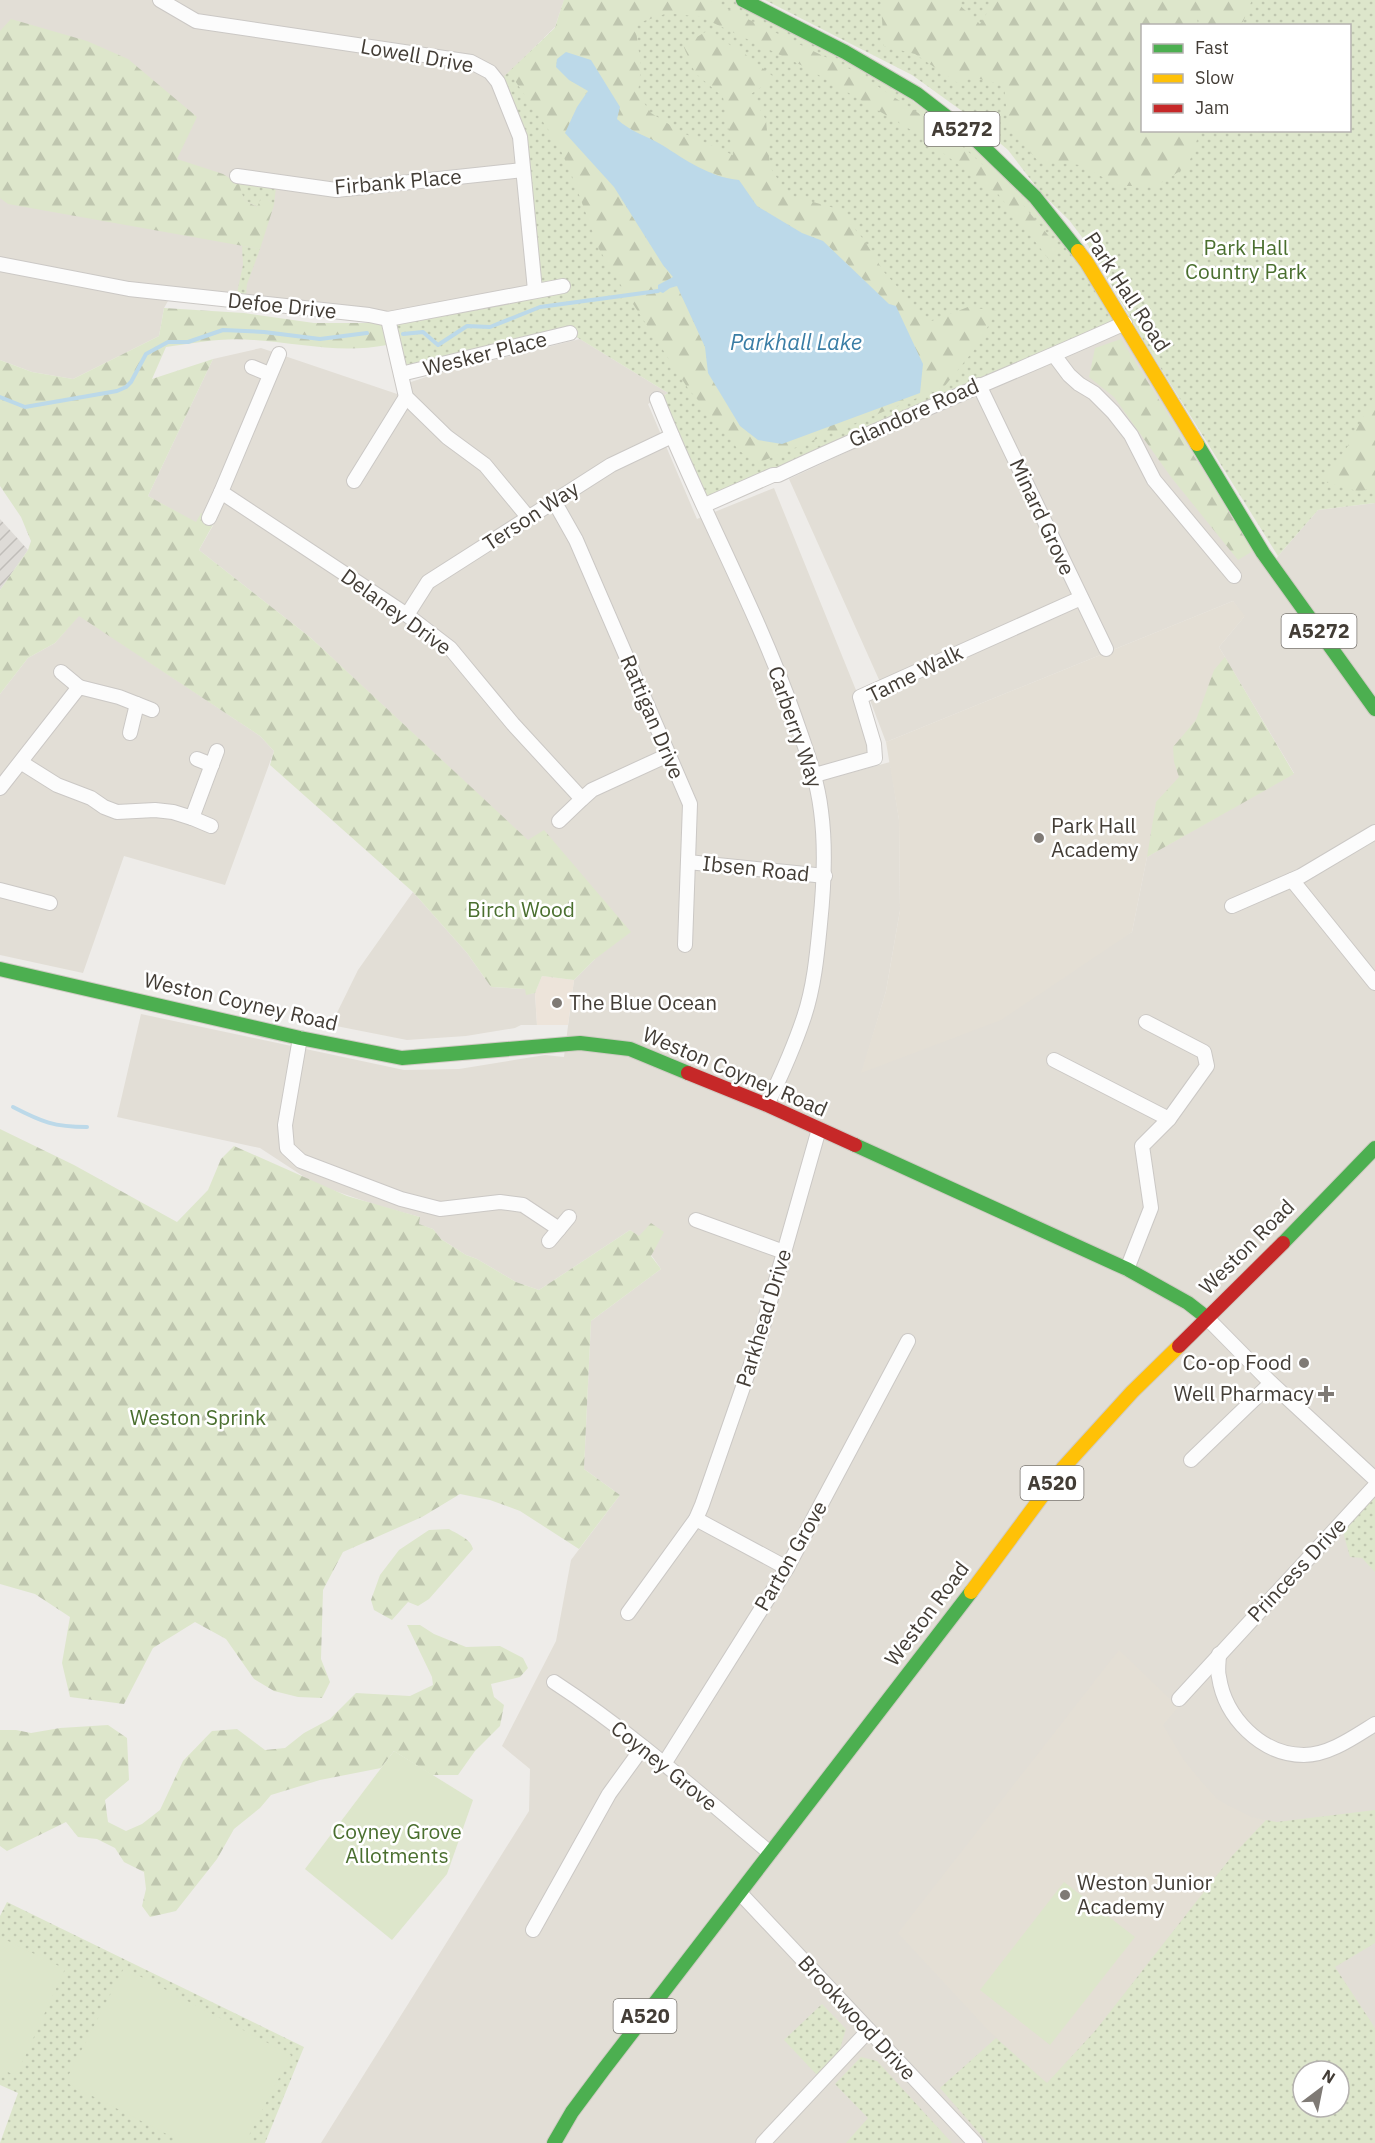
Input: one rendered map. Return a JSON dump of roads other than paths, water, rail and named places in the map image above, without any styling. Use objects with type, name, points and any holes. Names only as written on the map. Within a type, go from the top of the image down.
[{"type":"main road","name":"Park Hall Road","points":[[743,0],[808,32],[917,94],[972,137],[1035,198],[1087,263],[1263,553],[1372,699]]},
{"type":"main road","name":"Weston Coyney Road","points":[[0,969],[300,1038],[402,1058],[580,1043],[630,1049],[767,1105],[1127,1269],[1188,1303],[1206,1317]]},
{"type":"main road","name":"Weston Road","points":[[554,2143],[572,2112],[604,2069],[966,1599],[1063,1468],[1132,1392],[1296,1230],[1375,1148]]},
{"type":"street","name":"Lowell Drive","points":[[160,0],[196,21],[471,62],[490,72],[498,82],[520,137],[535,290]]},
{"type":"street","name":"Firbank Place","points":[[237,176],[336,190],[523,170]]},
{"type":"street","name":"Defoe Drive","points":[[0,264],[129,289],[388,319],[563,286]]},
{"type":"street","points":[[388,319],[406,398],[447,437],[485,465],[528,517]]},
{"type":"street","name":"Glandore Road","points":[[705,505],[1125,323]]},
{"type":"street","name":"Wesker Place","points":[[401,374],[570,333]]},
{"type":"street","points":[[209,518],[279,354]]},
{"type":"street","points":[[1054,355],[1069,375],[1094,393],[1113,412],[1131,435],[1154,480],[1234,576]]},
{"type":"street","points":[[252,367],[269,374]]},
{"type":"street","name":"Minard Grove","points":[[979,385],[1106,649]]},
{"type":"street","points":[[354,481],[406,398]]},
{"type":"street","name":"Carberry Way","points":[[657,399],[780,677],[815,776],[821,812],[825,876],[816,968],[805,1016],[787,1063],[767,1105]]},
{"type":"street","name":"Terson Way","points":[[407,615],[428,582],[611,465],[672,436]]},
{"type":"street","name":"Delaney Drive","points":[[221,492],[407,615],[450,648],[513,724],[582,799]]},
{"type":"street","name":"Rattigan Drive","points":[[554,501],[576,540],[690,804],[685,945]]},
{"type":"street","name":"Tame Walk","points":[[815,776],[875,758],[874,744],[860,697],[1081,598]]},
{"type":"street","points":[[61,672],[79,687],[119,697],[152,710]]},
{"type":"street","points":[[0,788],[79,687]]},
{"type":"street","points":[[130,733],[138,704]]},
{"type":"street","points":[[192,818],[218,751]]},
{"type":"street","points":[[559,821],[592,790],[668,755]]},
{"type":"street","points":[[196,759],[212,765]]},
{"type":"street","points":[[21,763],[57,785],[91,798],[117,812],[155,810],[172,812],[211,826]]},
{"type":"street","points":[[1232,906],[1293,880],[1375,832]]},
{"type":"street","name":"Ibsen Road","points":[[688,862],[825,876]]},
{"type":"street","points":[[1293,880],[1375,983]]},
{"type":"street","points":[[0,890],[50,903]]},
{"type":"street","points":[[1127,1269],[1151,1209],[1142,1146],[1169,1119],[1207,1066],[1204,1052],[1146,1023]]},
{"type":"street","points":[[300,1038],[285,1125],[286,1148],[301,1161],[401,1199],[440,1209],[500,1202],[523,1205],[559,1229]]},
{"type":"street","points":[[1054,1060],[1169,1119]]},
{"type":"street","name":"Parkhead Drive","points":[[628,1613],[696,1518],[702,1505],[758,1344],[819,1129]]},
{"type":"street","points":[[549,1241],[569,1217]]},
{"type":"street","points":[[696,1220],[784,1252]]},
{"type":"street","points":[[1206,1317],[1271,1383],[1375,1479]]},
{"type":"street","name":"Parton Grove","points":[[664,1764],[787,1568],[908,1341]]},
{"type":"street","points":[[1191,1460],[1271,1383]]},
{"type":"street","name":"Princess Drive","points":[[1179,1699],[1375,1486]]},
{"type":"street","points":[[696,1518],[787,1568]]},
{"type":"street","points":[[1219,1654],[1218,1676],[1228,1705],[1243,1728],[1262,1742],[1283,1752],[1305,1755],[1326,1750],[1347,1742],[1375,1724]]},
{"type":"street","name":"Coyney Grove","points":[[554,1682],[584,1701],[643,1747],[770,1853]]},
{"type":"street","points":[[533,1930],[609,1794],[643,1747]]},
{"type":"street","name":"Brookwood Drive","points":[[740,1893],[975,2143]]},
{"type":"street","points":[[763,2143],[869,2031]]},
{"type":"water","name":"Parkhall Lake","points":[[566,52],[591,60],[620,107],[617,119],[622,123],[698,167],[739,180],[757,206],[802,233],[823,241],[889,304],[896,306],[923,364],[920,393],[782,444],[758,440],[740,426],[708,373],[705,347],[677,286],[663,293],[658,291],[658,285],[673,277],[614,187],[565,133],[577,107],[588,91],[569,80],[556,67],[557,59]]},
{"type":"waterway","points":[[403,334],[423,332],[438,345],[467,326],[490,327],[540,307],[658,291]]},
{"type":"waterway","points":[[0,397],[25,407],[117,391],[131,382],[146,354],[168,342],[188,342],[223,330],[320,339],[367,333]]},
{"type":"waterway","points":[[13,1107],[48,1123],[87,1127]]},
{"type":"place","name":"Park Hall Academy","points":[[1039,838]]},
{"type":"place","name":"The Blue Ocean","points":[[557,1003]]},
{"type":"place","name":"Co-op Food","points":[[1304,1363]]},
{"type":"place","name":"Well Pharmacy","points":[[1326,1394]]},
{"type":"place","name":"Weston Junior Academy","points":[[1065,1895]]},
{"type":"park label","name":"Park Hall Country Park","points":[[1246,260]]},
{"type":"park label","name":"Birch Wood","points":[[521,910]]},
{"type":"park label","name":"Weston Sprink","points":[[198,1418]]},
{"type":"park label","name":"Coyney Grove Allotments","points":[[397,1844]]}]
